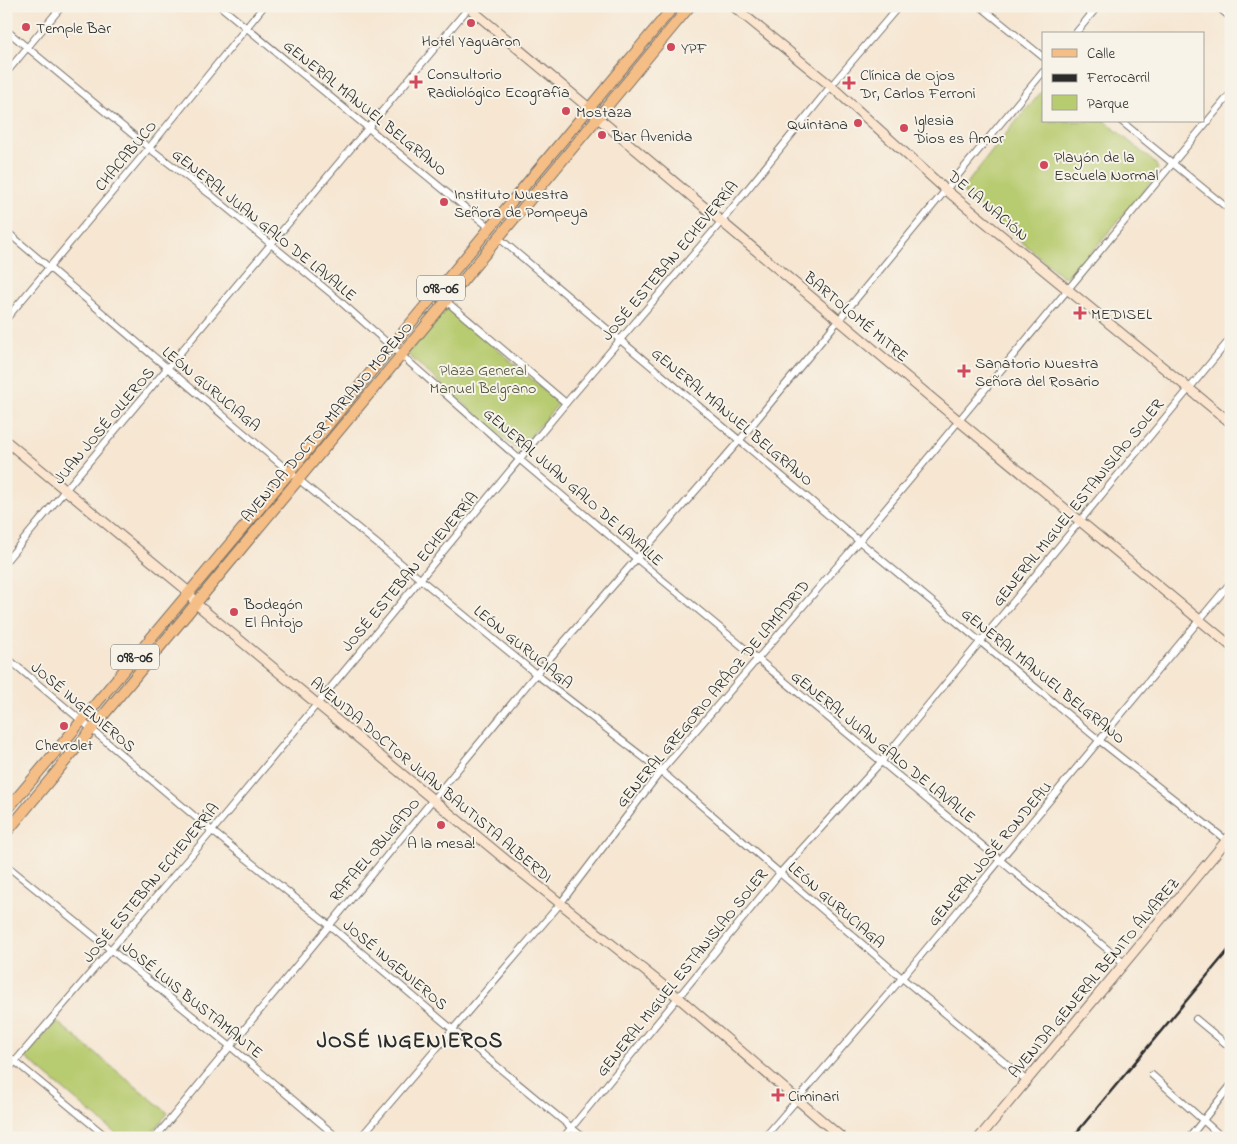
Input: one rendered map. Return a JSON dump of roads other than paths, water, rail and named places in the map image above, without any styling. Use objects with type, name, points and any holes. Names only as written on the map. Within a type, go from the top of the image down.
[{"type":"main road","name":"AVENIDA DOCTOR MARIANO MORENO","points":[[6,811],[290,472],[391,347],[674,6]]},
{"type":"main road","name":"AVENIDA DOCTOR MARIANO MORENO","points":[[6,833],[690,6]]},
{"type":"street","points":[[6,73],[62,6]]},
{"type":"street","name":"GENERAL MANUEL BELGRANO","points":[[220,6],[490,228],[499,238],[619,340],[980,642],[1100,741],[1229,840]]},
{"type":"street","name":"CHACABUCO","points":[[6,319],[149,148],[264,6]]},
{"type":"street","name":"DE LA NACIÓN","points":[[733,6],[831,86],[946,190],[1231,423]]},
{"type":"street","name":"JOSÉ ESTEBAN ECHEVERRÍA","points":[[6,1072],[212,831],[566,403],[721,222],[831,86],[899,6]]},
{"type":"street","points":[[980,6],[1042,56]]},
{"type":"street","points":[[1077,32],[1098,6]]},
{"type":"street","points":[[1217,6],[1231,18]]},
{"type":"street","name":"BARTOLOMÉ MITRE","points":[[469,7],[590,108],[597,117],[721,222],[1231,646]]},
{"type":"street","name":"JUAN JOSÉ OLLEROS","points":[[6,561],[469,7]]},
{"type":"street","name":"GENERAL JUAN GALO DE LAVALLE","points":[[6,30],[149,148],[272,245],[637,559],[1124,964]]},
{"type":"street","name":"RAFAEL OBLIGADO","points":[[155,1138],[536,674],[739,441],[1042,73]]},
{"type":"street","name":"GENERAL GREGORIO ARÁOZ DE LAMADRID","points":[[360,1138],[560,904],[661,771],[859,541],[1231,93]]},
{"type":"street","points":[[1122,122],[1231,211]]},
{"type":"street","name":"LEÓN GURUCIAGA","points":[[6,231],[298,480],[536,674],[661,771],[902,978],[1026,1080]]},
{"type":"street","points":[[446,301],[566,403]]},
{"type":"street","name":"GENERAL MIGUEL ESTANISLAO SOLER","points":[[563,1138],[780,873],[881,762],[1231,338]]},
{"type":"street","name":"AVENIDA DOCTOR JUAN BAUTISTA ALBERDI","points":[[6,441],[189,592],[195,603],[560,904],[679,998],[842,1138]]},
{"type":"street","name":"GENERAL JOSÉ RONDEAU","points":[[764,1138],[902,978],[1231,582]]},
{"type":"street","name":"JOSÉ INGENIEROS","points":[[6,657],[212,831],[329,925],[584,1138]]},
{"type":"street","name":"AVENIDA GENERAL BENITO ÁLVAREZ","points":[[979,1138],[1229,840]]},
{"type":"street","name":"JOSÉ LUIS BUSTAMANTE","points":[[6,865],[231,1047],[338,1138]]},
{"type":"street","points":[[1196,1019],[1231,1048]]},
{"type":"street","points":[[6,1054],[108,1138]]},
{"type":"street","points":[[1152,1075],[1223,1138]]},
{"type":"street","points":[[1189,1138],[1231,1085]]},
{"type":"railway","points":[[1072,1138],[1231,947]]},
{"type":"place","name":"Hotel Yaguaron","points":[[471,23]]},
{"type":"place","name":"Temple Bar","points":[[26,27]]},
{"type":"place","name":"YPF","points":[[671,47]]},
{"type":"place","name":"Consultorio Radiológico Ecografía","points":[[416,82]]},
{"type":"place","name":"Clínica de Ojos Dr, Carlos Ferroni","points":[[849,83]]},
{"type":"place","name":"Mostaza","points":[[566,111]]},
{"type":"place","name":"Quintana","points":[[858,123]]},
{"type":"place","name":"Iglesia Dios es Amor","points":[[904,128]]},
{"type":"place","name":"Bar Avenida","points":[[602,135]]},
{"type":"place","name":"Playón de la Escuela Normal","points":[[1044,165]]},
{"type":"place","name":"Instituto Nuestra Señora de Pompeya","points":[[444,202]]},
{"type":"place","name":"MEDISEL","points":[[1080,313]]},
{"type":"place","name":"Sanatorio Nuestra Señora del Rosario","points":[[964,371]]},
{"type":"place","name":"Bodegón El Antojo","points":[[234,612]]},
{"type":"place","name":"Chevrolet","points":[[64,726]]},
{"type":"place","name":"A la mesa!","points":[[441,825]]},
{"type":"place","name":"Ciminari","points":[[778,1095]]},
{"type":"district","name":"JOSÉ INGENIEROS","points":[[410,1040]]},
{"type":"park label","name":"Plaza General Manuel Belgrano","points":[[483,378]]}]
